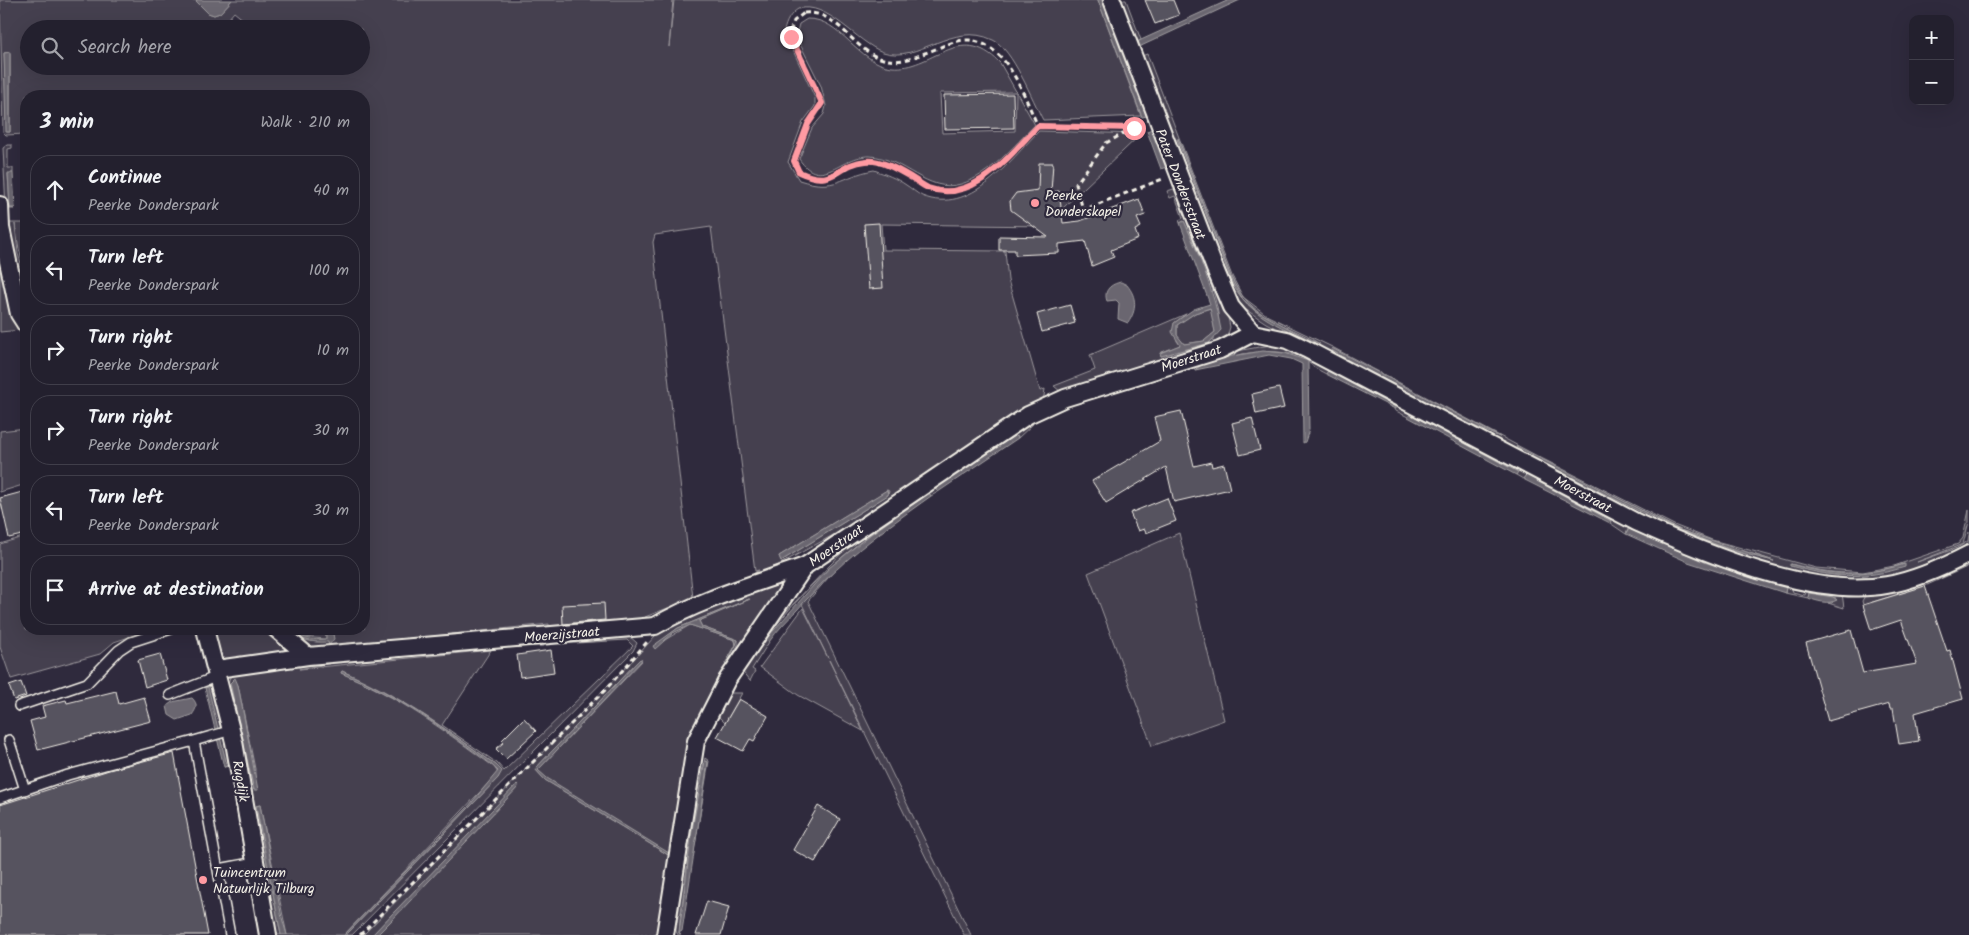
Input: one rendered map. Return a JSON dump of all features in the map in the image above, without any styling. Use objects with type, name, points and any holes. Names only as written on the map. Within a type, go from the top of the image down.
[{"type":"street","name":"Pater Dondersstraat","points":[[1112,0],[1156,120],[1231,307],[1253,333]]},
{"type":"street","points":[[0,205],[1,228],[20,316]]},
{"type":"street","name":"Moerstraat","points":[[665,935],[696,741],[727,680],[805,566],[1028,416],[1074,395],[1220,350],[1253,333],[1287,340],[1636,522],[1684,544],[1758,569],[1816,584],[1841,588],[1863,588],[1908,580],[1969,554]]},
{"type":"street","name":"Moerzijstraat","points":[[217,673],[308,656],[655,626],[728,594],[805,566]]},
{"type":"street","name":"Rugdijk","points":[[207,635],[232,730],[268,935]]},
{"type":"street","points":[[283,635],[308,656]]},
{"type":"lane","points":[[19,706],[87,684],[118,650],[131,642],[152,635]]},
{"type":"lane","points":[[170,695],[217,673]]},
{"type":"lane","points":[[0,798],[68,775],[232,730]]},
{"type":"lane","points":[[9,740],[25,790]]},
{"type":"lane","points":[[194,741],[230,935]]},
{"type":"lane","points":[[219,869],[256,862]]},
{"type":"path","points":[[1038,126],[1008,65],[987,46],[968,40],[953,43],[907,60],[894,61],[866,50],[832,20],[820,14],[804,14],[794,21],[791,26],[791,37],[822,103],[808,124],[794,161],[799,172],[812,178],[825,179],[850,166],[867,161],[901,172],[928,188],[949,192],[983,180],[1038,126],[1134,128]]},
{"type":"path","points":[[1156,120],[1134,128],[1106,143],[1076,184],[1082,210],[1177,173]]},
{"type":"path","points":[[360,935],[624,671],[645,646],[655,626]]},
{"type":"shaded area","points":[[0,0],[195,0],[208,13],[214,15],[220,13],[232,0],[673,0],[669,47],[674,0],[1098,0],[1141,116],[1043,120],[1015,64],[1000,45],[993,40],[978,35],[963,35],[909,52],[896,54],[883,52],[873,47],[831,16],[809,8],[798,9],[789,18],[784,31],[815,98],[815,106],[803,122],[788,162],[799,180],[830,184],[874,170],[898,180],[922,196],[940,200],[957,198],[973,192],[988,182],[1039,131],[1141,134],[1066,205],[1048,226],[881,224],[883,250],[1005,251],[1008,280],[1040,391],[1045,389],[1044,396],[1039,405],[1006,423],[846,528],[755,578],[753,574],[759,570],[755,571],[711,227],[655,235],[653,242],[693,598],[645,617],[643,621],[661,616],[753,579],[663,617],[643,623],[336,652],[328,652],[306,646],[289,635],[316,642],[327,641],[326,639],[303,637],[300,635],[326,635],[329,645],[333,639],[333,635],[370,635],[370,90],[20,90],[20,134],[6,135],[3,132]],"holes":[[[4,53],[10,53],[10,132],[7,132]],[[887,490],[889,491],[888,495],[781,561],[779,556]],[[605,620],[605,624],[563,627],[563,623]],[[549,624],[549,630],[336,651],[337,646]]]},
{"type":"shaded area","points":[[195,0],[232,0],[220,13],[214,15],[208,13]]},
{"type":"shaded area","points":[[1098,0],[1103,0],[1147,116],[1142,117]]},
{"type":"shaded area","points":[[1119,0],[1126,0],[1141,40],[1138,42],[1139,46],[1143,45],[1137,48]]},
{"type":"shaded area","points":[[1229,0],[1240,0],[1139,47],[1137,42]]},
{"type":"shaded area","points":[[807,19],[819,21],[830,26],[869,58],[880,64],[892,67],[920,62],[959,47],[972,46],[985,51],[1000,63],[1035,125],[992,167],[972,180],[961,184],[949,186],[937,184],[894,163],[870,156],[860,157],[832,170],[816,172],[807,168],[799,159],[812,128],[824,114],[826,106],[821,86],[796,36],[799,24]],"holes":[[[1016,92],[1015,131],[942,133],[940,93]]]},
{"type":"shaded area","points":[[10,52],[10,132],[6,132],[4,53]]},
{"type":"shaded area","points":[[1147,54],[1232,276],[1242,294],[1231,277],[1177,139],[1232,282],[1239,294],[1258,313],[1282,327],[1320,344],[1258,311],[1245,299],[1268,316],[1332,347],[1541,458],[1674,525],[1712,540],[1816,568],[1863,572],[1894,566],[1958,544],[1963,538],[1969,510],[1969,522],[1963,544],[1917,562],[1957,548],[1968,541],[1969,532],[1969,549],[1941,562],[1876,582],[1802,576],[1690,540],[1266,323],[1245,309],[1231,292],[1142,56]],"holes":[[[1332,349],[1500,437],[1467,423],[1348,360]],[[1516,447],[1680,530],[1774,561],[1733,551],[1680,531]],[[1791,564],[1848,573],[1874,571],[1904,564],[1875,573],[1848,576],[1820,573]]]},
{"type":"shaded area","points":[[1152,129],[1166,167],[1161,169],[1147,131]]},
{"type":"shaded area","points":[[1178,138],[1231,277],[1241,297],[1232,282]]},
{"type":"shaded area","points":[[7,145],[12,145],[12,148],[8,149],[8,168],[13,168],[13,173],[8,174],[10,208],[15,209],[6,209],[3,148]]},
{"type":"shaded area","points":[[8,173],[13,173],[15,208],[10,208]]},
{"type":"shaded area","points":[[1177,188],[1227,313],[1230,327],[1226,341],[1061,392],[1054,386],[1095,370],[1090,355],[1186,314],[1174,323],[1177,341],[1180,345],[1160,353],[1161,356],[1203,345],[1214,339],[1219,325],[1211,286],[1184,221],[1180,223],[1179,220],[1183,218],[1175,196],[1170,198],[1167,191]]},
{"type":"shaded area","points":[[1184,221],[1201,261],[1215,302],[1221,330],[1209,343],[1161,356],[1160,353],[1180,345],[1172,332],[1174,323],[1194,309],[1210,304],[1180,223]],"holes":[[[1210,308],[1215,332],[1204,341],[1184,344],[1177,335],[1177,325],[1195,313]]]},
{"type":"shaded area","points":[[7,223],[20,223],[20,252],[15,224],[20,274]]},
{"type":"shaded area","points":[[0,258],[20,330],[0,332]]},
{"type":"shaded area","points":[[1121,282],[1127,285],[1133,294],[1135,304],[1128,323],[1118,319],[1119,303],[1116,300],[1107,301],[1106,297],[1109,288]]},
{"type":"shaded area","points":[[1244,300],[1255,310],[1319,345],[1270,321],[1258,313]]},
{"type":"shaded area","points":[[1211,308],[1215,332],[1204,341],[1184,344],[1177,336],[1177,325],[1195,313]]},
{"type":"shaded area","points":[[1270,345],[1287,347],[1569,493],[1790,583],[1793,592],[1805,595],[1808,587],[1842,593],[1844,608],[1828,603],[1832,603],[1836,598],[1809,593],[1808,598],[1785,593],[1786,588],[1780,585],[1707,563],[1628,529],[1626,534],[1610,523],[1611,520],[1526,475],[1523,479],[1516,475],[1517,472],[1411,414],[1408,417],[1394,410],[1395,407],[1328,371],[1326,374],[1306,359],[1283,353],[1248,353],[1224,358],[1203,365],[1195,370],[1194,365],[1237,351]]},
{"type":"shaded area","points":[[1332,348],[1500,437],[1467,423],[1348,360],[1331,350]]},
{"type":"shaded area","points":[[1263,351],[1285,353],[1308,361],[1309,430],[1303,443],[1302,364],[1291,359],[1269,355],[1195,370],[1208,362]]},
{"type":"shaded area","points":[[1328,371],[1395,407],[1395,409],[1326,374]]},
{"type":"shaded area","points":[[1410,414],[1518,472],[1516,475],[1408,417]]},
{"type":"shaded area","points":[[1028,422],[1033,424],[1018,438],[1018,436],[935,488],[938,492],[931,496],[929,493],[886,523],[857,544],[829,569],[789,610],[766,639],[769,642],[752,669],[755,671],[750,681],[741,670],[775,623],[850,544]]},
{"type":"shaded area","points":[[20,429],[20,486],[0,492],[0,431]]},
{"type":"shaded area","points":[[1015,435],[1018,438],[938,492],[935,488]]},
{"type":"shaded area","points":[[1516,446],[1678,529],[1539,461],[1519,450]]},
{"type":"shaded area","points":[[1526,475],[1611,521],[1610,523],[1523,479]]},
{"type":"shaded area","points":[[887,490],[888,495],[781,561],[779,556]]},
{"type":"shaded area","points":[[929,493],[931,496],[877,535],[845,562],[813,593],[769,642],[766,639],[829,568],[871,534]]},
{"type":"shaded area","points":[[1629,529],[1707,563],[1786,587],[1785,593],[1688,562],[1626,534]]},
{"type":"shaded area","points":[[1681,530],[1774,561],[1719,545]]},
{"type":"shaded area","points":[[1179,533],[1224,720],[1152,746],[1088,573]]},
{"type":"shaded area","points":[[20,538],[20,635],[135,635],[114,642],[100,654],[11,679],[0,647],[0,544]]},
{"type":"shaded area","points":[[1969,560],[1969,566],[1925,586],[1863,605],[1862,601],[1866,594]]},
{"type":"shaded area","points":[[841,563],[808,601],[971,935],[964,935],[829,660],[863,731],[798,695],[760,667],[803,608],[828,658],[802,604]]},
{"type":"shaded area","points":[[1790,564],[1834,573],[1861,573],[1905,564],[1905,567],[1875,574],[1848,576],[1805,570],[1790,566]]},
{"type":"shaded area","points":[[777,585],[784,590],[705,719],[659,935],[377,935],[519,786],[517,785],[372,935],[363,935],[637,656],[655,636],[656,629],[763,587]],"holes":[[[749,599],[699,621],[702,627],[738,640],[738,645],[727,665],[725,664],[736,645],[735,640],[690,625],[653,647],[678,628]],[[640,659],[642,661],[538,770],[546,778],[670,856],[545,780],[535,769]]]},
{"type":"shaded area","points":[[1809,593],[1833,597],[1837,600],[1830,602],[1819,601],[1808,598]]},
{"type":"shaded area","points":[[750,599],[699,621],[702,627],[738,640],[736,645],[735,640],[690,625],[673,633],[655,649],[653,646],[678,628]]},
{"type":"shaded area","points":[[214,635],[276,635],[295,653],[221,661]]},
{"type":"shaded area","points":[[296,635],[317,640],[326,639],[326,635],[333,635],[334,639],[329,645],[328,642],[306,640]]},
{"type":"shaded area","points":[[628,635],[637,643],[633,651],[352,935],[346,935],[498,778],[501,771],[496,765],[422,714],[383,690],[342,671],[341,673],[402,703],[457,740],[494,767],[498,773],[344,935],[287,935],[260,805],[256,806],[281,935],[275,935],[251,791],[227,686],[231,674],[252,667],[543,643],[544,646],[495,648],[333,663],[299,669],[491,650],[442,725],[497,763],[504,771],[633,646],[627,640],[560,644],[560,640]],"holes":[[[230,683],[238,685],[255,769],[254,790]]]},
{"type":"shaded area","points":[[735,646],[727,665],[725,664]]},
{"type":"shaded area","points":[[640,659],[642,660],[538,770],[547,778],[669,853],[690,755],[670,856],[545,780],[535,769]]},
{"type":"shaded area","points":[[342,671],[363,680],[422,714],[478,752],[502,771],[498,778],[346,935],[344,935],[468,807],[498,771],[482,757],[420,714],[390,696],[341,673]]},
{"type":"shaded area","points":[[235,678],[238,685],[258,790],[254,790],[230,683]]},
{"type":"shaded area","points":[[213,686],[231,766],[224,767],[227,766],[207,687],[204,687]]},
{"type":"shaded area","points":[[208,687],[227,766],[224,767],[205,688]]},
{"type":"shaded area","points":[[729,693],[742,693],[725,723],[718,716]]},
{"type":"shaded area","points":[[192,698],[196,706],[192,715],[177,720],[169,715],[167,706],[172,702]]},
{"type":"shaded area","points":[[705,758],[709,761],[693,857],[708,762],[706,761],[695,811],[680,919],[679,933],[681,935],[678,935],[676,931],[690,828]]},
{"type":"shaded area","points":[[705,761],[708,762],[682,931],[679,933],[692,830]]},
{"type":"shaded area","points":[[517,784],[519,786],[392,920],[377,935],[372,935]]},
{"type":"shaded area","points":[[260,805],[287,935],[281,935],[256,806]]},
{"type":"building","points":[[1145,0],[1173,0],[1179,15],[1155,24]]},
{"type":"building","points":[[1013,94],[1014,128],[945,129],[944,95]]},
{"type":"building","points":[[1039,163],[1053,163],[1051,192],[1059,191],[1063,223],[1080,221],[1139,199],[1145,215],[1137,218],[1141,227],[1135,230],[1138,239],[1111,250],[1114,257],[1092,266],[1085,241],[1059,244],[1059,253],[1015,255],[1015,250],[999,250],[999,236],[1048,237],[1011,210],[1010,201],[1016,193],[1038,190]]},
{"type":"building","points":[[879,223],[883,288],[869,289],[864,224]]},
{"type":"building","points":[[1070,305],[1075,323],[1042,332],[1037,314]]},
{"type":"building","points":[[1279,388],[1284,408],[1256,414],[1252,394]]},
{"type":"building","points":[[1181,411],[1194,466],[1211,462],[1212,467],[1224,464],[1230,489],[1174,502],[1166,467],[1106,503],[1092,481],[1160,441],[1154,417]]},
{"type":"building","points":[[1252,418],[1260,450],[1240,455],[1232,423]]},
{"type":"building","points":[[20,493],[20,535],[9,538],[0,498]]},
{"type":"building","points":[[1167,498],[1176,521],[1146,533],[1144,529],[1138,531],[1130,513]]},
{"type":"building","points":[[1925,586],[1947,651],[1950,650],[1963,699],[1915,713],[1919,741],[1899,744],[1893,709],[1890,709],[1889,704],[1828,721],[1806,643],[1851,630],[1863,673],[1917,664],[1901,620],[1871,630],[1863,605]]},
{"type":"building","points":[[604,603],[605,620],[563,624],[562,605]]},
{"type":"building","points":[[551,650],[554,672],[520,677],[517,655]]},
{"type":"building","points":[[160,654],[167,680],[145,687],[138,660]]},
{"type":"building","points":[[21,682],[26,696],[14,700],[9,686]]},
{"type":"building","points":[[116,691],[119,704],[144,697],[151,721],[38,750],[30,721],[45,717],[42,706],[66,700],[67,703]]},
{"type":"building","points":[[739,699],[768,716],[754,741],[750,739],[743,751],[717,737]]},
{"type":"building","points":[[524,718],[536,731],[506,759],[496,749],[504,742],[502,740]]},
{"type":"building","points":[[174,753],[208,935],[0,935],[0,805],[109,770]]},
{"type":"building","points":[[818,806],[840,819],[815,862],[793,850]]},
{"type":"building","points":[[707,901],[729,907],[721,935],[696,935]]},
{"type":"place","name":"Peerke Donderskapel","points":[[1035,203]]},
{"type":"place","name":"Tuincentrum Natuurlijk Tilburg","points":[[203,880]]},
{"type":"route","points":[[791,37],[822,103],[820,109],[808,124],[794,161],[799,172],[812,178],[825,179],[850,166],[867,161],[882,164],[901,172],[928,188],[949,192],[983,180],[1038,126],[1134,128]]}]
